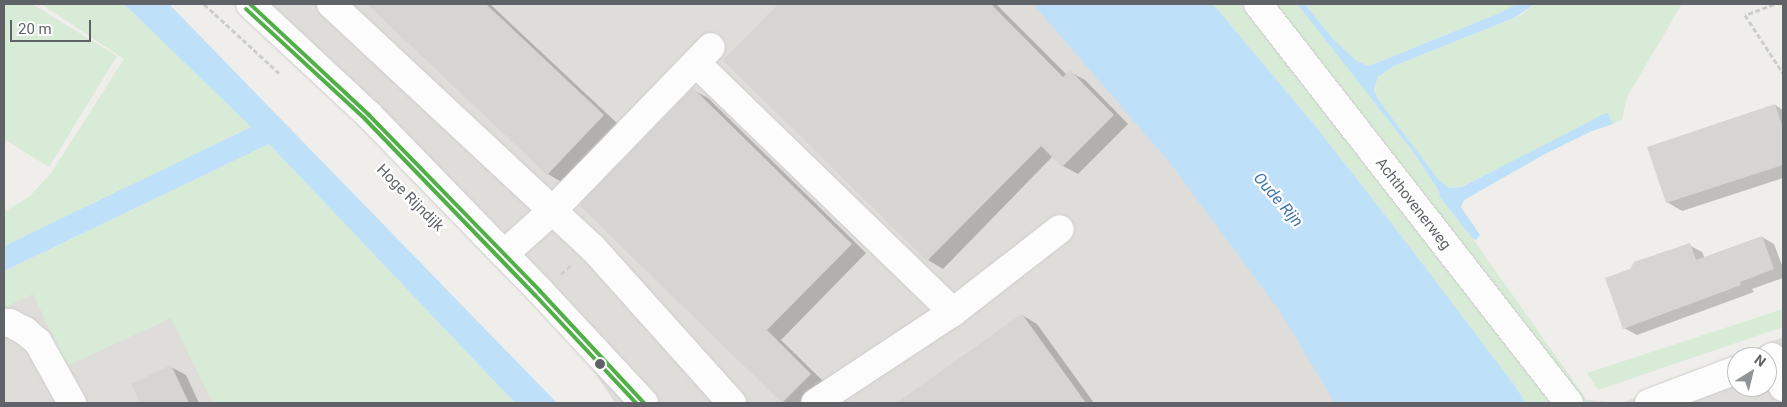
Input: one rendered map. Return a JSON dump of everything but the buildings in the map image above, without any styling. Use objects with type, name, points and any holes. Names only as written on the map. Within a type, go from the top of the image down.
[{"type":"street","name":"Hoge Rijndijk","points":[[250,4],[369,115],[504,254],[644,403]]},
{"type":"street","points":[[330,4],[592,246],[732,403]]},
{"type":"street","name":"Achthovenerweg","points":[[1258,4],[1569,403]]},
{"type":"street","points":[[504,254],[552,211],[703,55],[953,312]]},
{"type":"street","points":[[815,403],[953,312],[1060,229]]},
{"type":"street","points":[[4,323],[10,323],[25,331],[38,342],[72,403]]},
{"type":"street","points":[[1777,366],[1783,387]]},
{"type":"street","points":[[1650,403],[1727,374]]},
{"type":"path","points":[[204,4],[285,78]]},
{"type":"path","points":[[1774,4],[1745,15],[1783,73]]},
{"type":"shaded area","points":[[233,4],[1046,4],[1196,170],[1353,403],[615,403],[540,291]]},
{"type":"shaded area","points":[[153,218],[310,403],[4,403],[4,291]]},
{"type":"shaded area","points":[[1783,337],[1783,403],[1622,403],[1727,360],[1727,397],[1777,397],[1777,347],[1759,347]]},
{"type":"shaded area","points":[[1587,400],[1622,403],[1589,403]]},
{"type":"green space","points":[[4,4],[32,4],[117,56],[49,167],[4,139]]},
{"type":"green space","points":[[41,4],[124,4],[251,127],[4,246],[4,212],[30,196],[51,173],[124,59]]},
{"type":"green space","points":[[1213,4],[1297,4],[1414,153],[1440,193],[1439,196],[1473,239],[1589,403],[1526,403],[1513,383],[1396,229],[1317,128]]},
{"type":"green space","points":[[1305,4],[1516,4],[1502,12],[1369,66],[1357,61],[1333,39]]},
{"type":"green space","points":[[1535,4],[1682,4],[1627,97],[1622,120],[1613,124],[1608,113],[1462,187],[1449,188],[1439,180],[1378,99],[1374,90],[1378,77],[1394,66],[1520,16]]},
{"type":"green space","points":[[269,144],[515,403],[213,403],[171,318],[67,366],[33,294],[4,308],[4,271]]},
{"type":"green space","points":[[1783,309],[1783,327],[1598,390],[1587,373]]},
{"type":"water","points":[[124,4],[169,4],[557,403],[515,403],[269,144],[4,271],[4,246],[251,127]]},
{"type":"water","name":"Oude Rijn","points":[[1033,4],[1213,4],[1317,128],[1396,229],[1513,383],[1526,403],[1335,403],[1281,313],[1170,163]]},
{"type":"water","points":[[1297,4],[1305,4],[1333,39],[1357,61],[1369,66],[1502,12],[1516,4],[1535,4],[1514,18],[1394,66],[1378,77],[1374,90],[1378,99],[1439,180],[1449,188],[1462,187],[1606,113],[1608,113],[1613,124],[1592,131],[1545,154],[1464,200],[1461,207],[1480,235],[1476,240],[1473,239],[1439,196],[1440,193],[1414,153]]},
{"type":"transit line","points":[[250,4],[369,115],[540,291],[644,403]]},
{"type":"transit line","points":[[246,9],[365,119],[636,403]]}]
